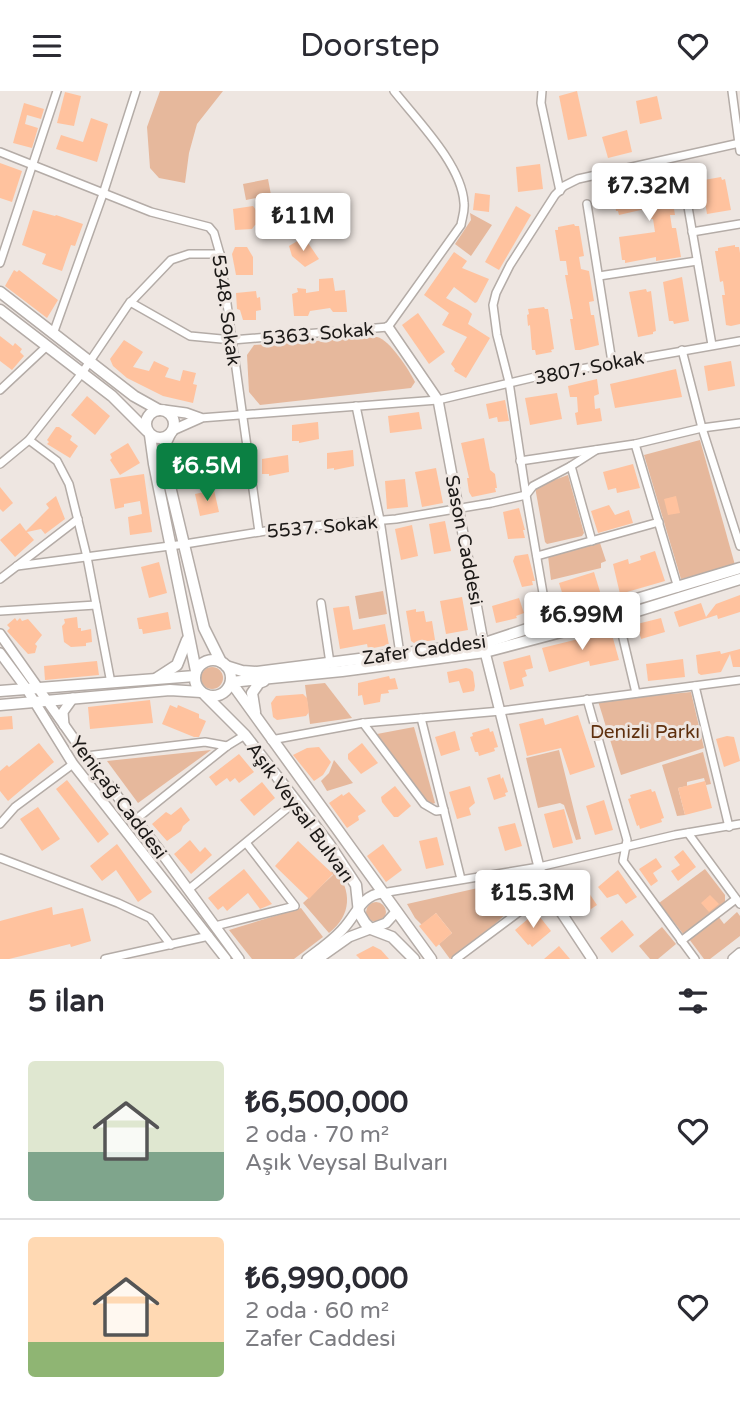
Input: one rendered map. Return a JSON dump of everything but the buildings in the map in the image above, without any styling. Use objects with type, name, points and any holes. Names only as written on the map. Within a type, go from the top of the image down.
[{"type":"main road","points":[[0,292],[134,396],[172,416],[172,432],[163,449],[163,457],[204,628],[230,671],[231,682]]},
{"type":"main road","points":[[0,310],[112,396],[148,433],[158,439],[172,432]]},
{"type":"main road","points":[[161,410],[147,417],[148,433],[172,545],[197,687],[203,693]]},
{"type":"main road","name":"Zafer Caddesi","points":[[224,664],[242,671],[257,672],[400,654],[485,647],[548,622],[678,588],[740,568]]},
{"type":"main road","points":[[0,705],[170,690],[221,694],[231,682],[485,647],[618,617],[740,579]]},
{"type":"main road","points":[[153,680],[177,664],[186,647],[188,636]]},
{"type":"main road","points":[[0,691],[153,680],[195,674],[204,662],[209,660],[224,664]]},
{"type":"main road","points":[[258,722],[252,693],[259,683],[272,678]]},
{"type":"main road","name":"Aşık Veysal Bulvarı","points":[[231,682],[431,959]]},
{"type":"main road","name":"Aşık Veysal Bulvarı","points":[[203,693],[245,735],[353,879],[359,909],[365,923],[371,929],[392,937],[414,959]]},
{"type":"street","points":[[0,263],[57,91]]},
{"type":"street","points":[[53,334],[136,91]]},
{"type":"street","points":[[388,327],[461,225],[465,207],[462,189],[450,163],[394,91]]},
{"type":"street","points":[[542,91],[541,103],[560,191]]},
{"type":"street","points":[[548,622],[509,383],[497,335],[493,305],[496,293],[510,265],[560,191],[578,179],[740,146],[732,91]]},
{"type":"street","name":"5348. Sokak","points":[[0,152],[151,212],[209,227],[214,233],[220,254],[258,532]]},
{"type":"street","points":[[683,179],[712,345]]},
{"type":"street","points":[[587,204],[612,362]]},
{"type":"street","points":[[692,232],[740,224]]},
{"type":"street","points":[[0,464],[29,440],[82,373],[130,302],[171,260],[190,254],[220,254]]},
{"type":"street","points":[[599,276],[697,261]]},
{"type":"street","name":"5363. Sokak","points":[[130,302],[190,336],[232,340],[388,327]]},
{"type":"street","name":"Sason Caddesi","points":[[388,327],[438,400],[485,647],[539,867],[547,891],[592,959]]},
{"type":"street","name":"3807. Sokak","points":[[200,418],[438,400],[612,362],[740,341]]},
{"type":"street","points":[[0,390],[47,346]]},
{"type":"street","points":[[682,350],[702,428],[740,546]]},
{"type":"street","points":[[356,406],[380,520],[400,654]]},
{"type":"street","points":[[161,410],[200,418]]},
{"type":"street","points":[[172,432],[200,418]]},
{"type":"street","points":[[520,461],[635,444],[702,428],[740,423]]},
{"type":"street","points":[[29,440],[57,461],[69,484],[87,557],[111,683]]},
{"type":"street","points":[[635,444],[678,588]]},
{"type":"street","points":[[526,495],[533,486],[596,450]]},
{"type":"street","points":[[571,466],[592,541]]},
{"type":"street","name":"5537. Sokak","points":[[17,566],[258,532],[380,520],[526,495]]},
{"type":"street","points":[[0,579],[78,519]]},
{"type":"street","points":[[537,556],[659,522]]},
{"type":"street","points":[[321,603],[330,663]]},
{"type":"street","points":[[0,611],[96,605]]},
{"type":"street","points":[[618,617],[636,694]]},
{"type":"street","name":"Yeniçağ Caddesi","points":[[0,634],[65,727],[239,959]]},
{"type":"street","name":"Yeniçağ Caddesi","points":[[0,653],[26,688],[73,764],[226,959]]},
{"type":"street","points":[[271,740],[363,723],[501,711],[740,680]]},
{"type":"street","points":[[695,686],[729,827]]},
{"type":"street","points":[[65,727],[63,712],[73,698]]},
{"type":"street","points":[[587,699],[627,840],[622,862],[695,959]]},
{"type":"street","points":[[421,718],[461,879]]},
{"type":"street","points":[[363,723],[424,804],[430,809],[444,810]]},
{"type":"street","points":[[135,820],[227,746],[245,735]]},
{"type":"street","points":[[86,755],[205,742],[227,746]]},
{"type":"street","points":[[0,824],[15,807],[73,764]]},
{"type":"street","points":[[188,890],[296,801]]},
{"type":"street","points":[[307,959],[342,930],[369,897],[539,867],[625,846],[740,824]]},
{"type":"street","points":[[681,941],[738,902],[688,833]]},
{"type":"street","points":[[215,926],[295,906],[247,844]]},
{"type":"street","points":[[0,857],[150,918],[170,945]]},
{"type":"street","points":[[456,959],[547,891]]},
{"type":"street","points":[[317,959],[349,937],[386,923],[396,912]]},
{"type":"street","points":[[105,959],[209,936]]},
{"type":"street","points":[[733,959],[740,953]]},
{"type":"green space","points":[[160,91],[223,91],[197,124],[185,183],[159,178],[150,168],[147,127]]},
{"type":"green space","points":[[268,179],[271,195],[246,200],[243,184]]},
{"type":"green space","points":[[470,213],[492,225],[471,256],[455,244],[471,220]]},
{"type":"green space","points":[[377,337],[388,344],[404,363],[415,382],[411,388],[260,405],[249,392],[247,355],[254,345]]},
{"type":"green space","points":[[700,440],[735,565],[681,579],[644,455]]},
{"type":"green space","points":[[568,475],[584,533],[582,536],[547,544],[535,487]]},
{"type":"green space","points":[[600,543],[606,561],[601,563],[601,568],[551,580],[548,556]]},
{"type":"green space","points":[[383,591],[387,614],[359,619],[355,596]]},
{"type":"green space","points":[[212,667],[220,670],[223,678],[220,686],[212,689],[204,686],[201,678],[204,670]]},
{"type":"green space","points":[[325,683],[352,718],[310,724],[305,685]]},
{"type":"green space","name":"Denizli Parkı","points":[[691,692],[704,748],[621,775],[598,701]]},
{"type":"green space","points":[[414,727],[435,803],[430,805],[377,734]]},
{"type":"green space","points":[[211,750],[138,803],[107,761]]},
{"type":"green space","points":[[559,750],[581,839],[576,840],[564,805],[560,803],[538,808],[526,758]]},
{"type":"green space","points":[[703,752],[711,784],[706,785],[704,778],[687,782],[687,786],[678,788],[685,815],[677,816],[662,765]]},
{"type":"green space","points":[[334,760],[353,783],[327,791],[321,781],[329,773]]},
{"type":"green space","points":[[335,869],[347,894],[347,903],[342,919],[329,933],[303,903],[333,875],[331,872]]},
{"type":"green space","points":[[705,869],[725,895],[725,903],[684,935],[659,903]]},
{"type":"green space","points":[[535,875],[537,884],[534,887],[494,925],[450,959],[439,944],[452,933],[436,913],[422,925],[407,904]]},
{"type":"green space","points":[[372,902],[380,902],[386,912],[380,922],[372,922],[366,916],[366,908]]},
{"type":"green space","points":[[301,908],[323,937],[294,959],[252,959],[229,930]]},
{"type":"green space","points":[[737,912],[740,916],[740,936],[710,959],[704,959],[689,939],[718,916],[724,924]]},
{"type":"green space","points":[[662,927],[676,944],[658,959],[650,959],[639,946]]}]
